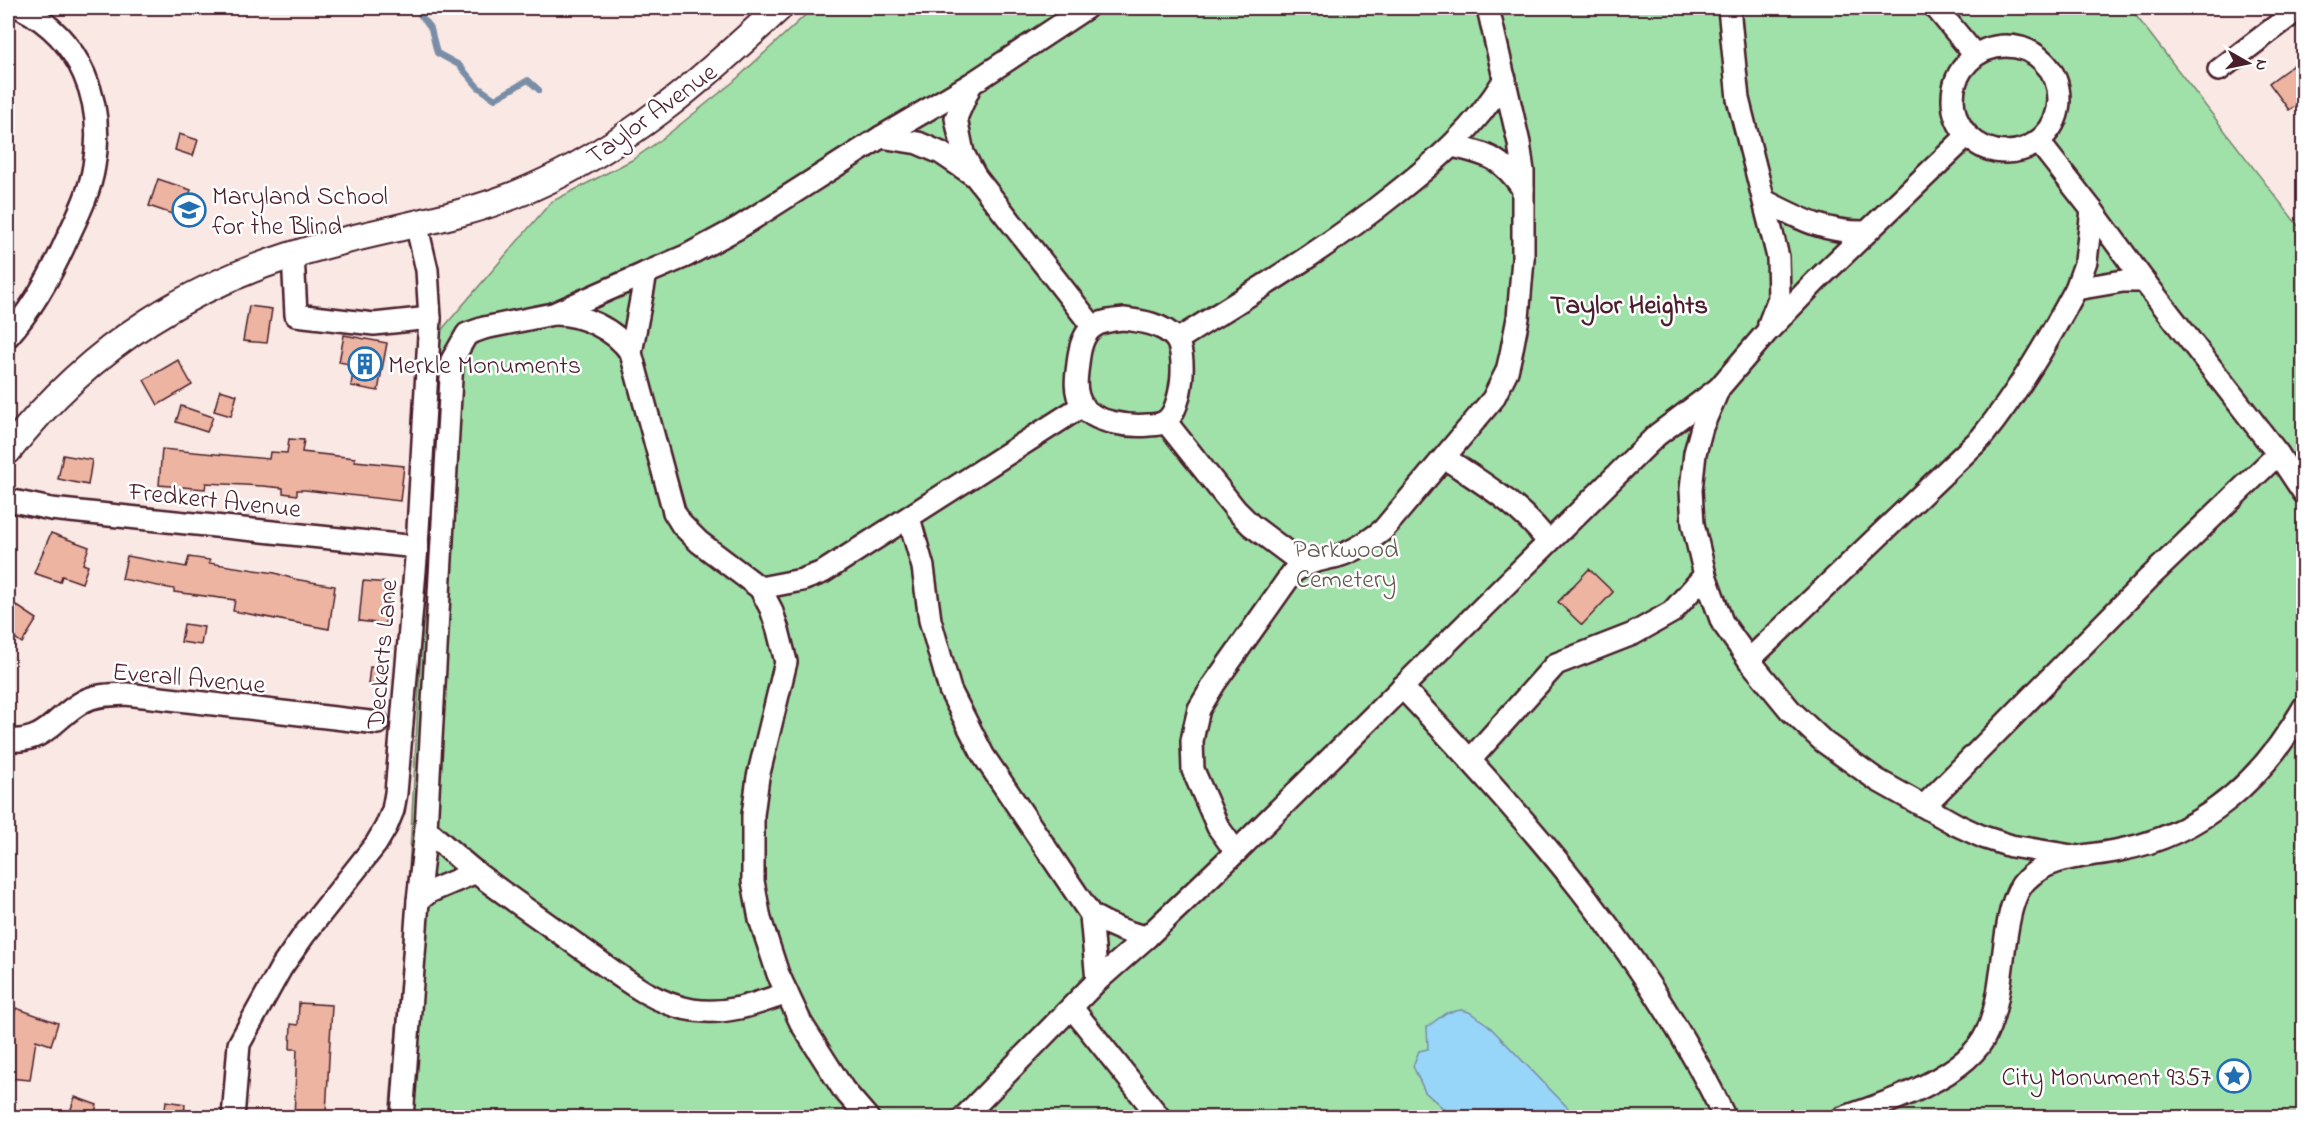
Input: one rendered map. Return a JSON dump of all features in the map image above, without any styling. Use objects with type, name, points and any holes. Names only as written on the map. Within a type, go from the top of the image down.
[{"type":"main road","name":"Taylor Avenue","points":[[8,452],[24,430],[83,371],[116,344],[180,301],[252,268],[293,254],[492,203],[527,190],[614,145],[691,89],[778,8]]},
{"type":"street","points":[[8,336],[38,296],[86,198],[94,168],[97,138],[95,111],[83,70],[53,28],[40,17],[21,8]]},
{"type":"street","points":[[553,314],[686,256],[738,228],[881,137],[971,84],[1086,8]]},
{"type":"street","points":[[1236,852],[1218,826],[1193,770],[1192,741],[1199,709],[1293,572],[1303,564],[1339,556],[1368,542],[1383,530],[1493,399],[1507,371],[1518,318],[1523,189],[1520,142],[1488,8]]},
{"type":"street","points":[[1729,8],[1738,99],[1778,257],[1779,298],[1766,333]]},
{"type":"street","points":[[1936,8],[1975,55]]},
{"type":"street","points":[[2218,70],[2300,8]]},
{"type":"street","points":[[2006,45],[2022,47],[2037,55],[2049,67],[2056,81],[2059,98],[2057,114],[2050,129],[2028,148],[2002,152],[1989,150],[1967,136],[1958,123],[1953,109],[1952,93],[1956,78],[1964,65],[1975,55],[1990,47],[2006,45]]},
{"type":"street","points":[[1177,340],[1282,274],[1360,221],[1452,147],[1476,121],[1505,79]]},
{"type":"street","points":[[971,84],[956,118],[963,153],[975,176],[1093,327]]},
{"type":"street","points":[[963,1118],[1097,981],[1236,852],[1657,435],[1719,388],[1766,333],[1967,136]]},
{"type":"street","points":[[881,137],[918,143],[941,153],[975,176]]},
{"type":"street","points":[[2038,141],[2278,454],[2304,493]]},
{"type":"street","points":[[1452,147],[1476,152],[1500,161],[1511,171],[1523,189]]},
{"type":"street","points":[[1765,201],[1811,224],[1851,233],[1867,232]]},
{"type":"street","points":[[1749,660],[1981,438],[2006,407],[2076,289],[2086,261],[2092,210]]},
{"type":"street","name":"Deckerts Lane","points":[[233,1118],[239,1044],[280,968],[376,844],[393,810],[417,547],[430,318],[427,270],[416,223]]},
{"type":"street","points":[[293,254],[296,315],[374,324],[430,318]]},
{"type":"street","points":[[631,353],[646,273]]},
{"type":"street","points":[[2076,289],[2123,281],[2144,281]]},
{"type":"street","points":[[402,1118],[418,901],[426,829],[452,360],[467,334],[483,328],[553,314],[568,314],[586,319],[617,336],[631,353],[674,512],[681,525],[699,542],[760,588],[771,609],[786,662],[758,777],[753,815],[753,881],[768,950],[801,1023],[833,1073],[868,1118]]},
{"type":"street","points":[[1110,320],[1140,321],[1169,332],[1177,340],[1181,358],[1181,380],[1175,410],[1166,422],[1151,425],[1121,425],[1105,420],[1082,406],[1076,390],[1079,351],[1093,327],[1110,320]]},
{"type":"street","points":[[1719,388],[1702,427],[1695,453],[1691,490],[1693,524],[1705,575],[1722,622],[1749,660],[1790,711],[1824,742],[1877,780],[1983,837],[2011,846],[2078,857]]},
{"type":"street","points":[[760,588],[822,572],[1082,406]]},
{"type":"street","points":[[1166,422],[1236,510],[1251,525],[1303,564]]},
{"type":"street","points":[[1924,806],[2149,578],[2278,454]]},
{"type":"street","points":[[1445,458],[1513,505],[1536,525],[1548,542]]},
{"type":"street","name":"Fredkert Avenue","points":[[8,501],[51,509],[417,547]]},
{"type":"street","points":[[909,518],[923,567],[930,620],[950,690],[983,755],[1091,915],[1115,929],[1147,937]]},
{"type":"street","points":[[1471,759],[1556,664],[1633,634],[1672,612],[1705,575]]},
{"type":"street","points":[[1402,687],[1471,759],[1559,860],[1640,968],[1702,1069],[1725,1118]]},
{"type":"street","name":"Everall Avenue","points":[[8,740],[28,740],[41,735],[86,700],[111,694],[378,723]]},
{"type":"street","points":[[1842,1118],[1894,1100],[1932,1082],[1961,1064],[1978,1049],[1987,1032],[1993,1012],[2006,937],[2019,891],[2025,880],[2050,864],[2121,850],[2162,839],[2190,825],[2241,790],[2287,738],[2304,707]]},
{"type":"street","points":[[426,829],[476,872],[635,986],[673,1005],[692,1010],[724,1011],[761,1003],[787,993]]},
{"type":"street","points":[[418,901],[429,892],[476,872]]},
{"type":"street","points":[[1091,915],[1097,981]]},
{"type":"street","points":[[1072,1008],[1160,1118]]},
{"type":"green space","name":"Parkwood Cemetery","points":[[813,8],[2130,8],[2303,232],[2303,1117],[389,1118],[409,870],[438,334],[551,202],[632,160],[662,139],[732,83]]},
{"type":"water","points":[[1461,1010],[1469,1012],[1488,1025],[1569,1109],[1574,1117],[1453,1117],[1425,1092],[1413,1066],[1419,1051],[1428,1049],[1427,1027],[1446,1013]]},
{"type":"building","points":[[2304,57],[2304,100],[2289,110],[2269,83]]},
{"type":"building","points":[[179,134],[198,140],[193,156],[175,150]]},
{"type":"building","points":[[158,179],[191,190],[181,217],[149,206]]},
{"type":"building","points":[[249,306],[272,309],[267,343],[243,341]]},
{"type":"building","name":"Merkle Monuments","points":[[344,335],[387,343],[378,391],[351,386],[354,365],[339,362]]},
{"type":"building","points":[[178,360],[192,385],[158,405],[144,380]]},
{"type":"building","points":[[220,390],[237,395],[231,416],[214,411]]},
{"type":"building","points":[[181,406],[213,417],[207,432],[176,422]]},
{"type":"building","points":[[289,439],[304,440],[302,452],[404,466],[400,501],[305,490],[297,490],[297,495],[283,493],[283,488],[263,486],[206,483],[205,489],[159,485],[162,449],[269,459],[270,452],[287,453]]},
{"type":"building","points":[[63,455],[92,460],[88,485],[58,479]]},
{"type":"building","points":[[51,533],[89,547],[83,564],[88,566],[82,583],[62,576],[60,582],[34,573]]},
{"type":"building","points":[[127,556],[186,567],[189,557],[210,560],[209,563],[275,573],[294,579],[335,586],[329,629],[233,611],[235,600],[174,592],[174,589],[122,579]]},
{"type":"building","points":[[1589,569],[1613,592],[1582,625],[1558,602]]},
{"type":"building","points":[[363,581],[390,583],[385,624],[359,621]]},
{"type":"building","points":[[8,600],[37,619],[22,643],[8,633]]},
{"type":"building","points":[[184,624],[204,627],[201,645],[181,642]]},
{"type":"building","points":[[370,667],[387,669],[385,686],[368,684]]},
{"type":"building","points":[[299,1003],[332,1005],[326,1113],[316,1113],[316,1118],[294,1118],[297,1049],[290,1049],[291,1024],[298,1025]]},
{"type":"building","points":[[16,1008],[58,1023],[51,1045],[36,1040],[30,1080],[8,1078],[8,1035]]},
{"type":"building","points":[[75,1097],[97,1105],[93,1118],[68,1118]]},
{"type":"building","points":[[166,1101],[185,1104],[184,1118],[164,1118]]},
{"type":"waterway","points":[[415,8],[431,29],[437,53],[459,65],[478,87],[495,99],[528,80],[539,90]]},
{"type":"place","name":"Maryland School for the Blind","points":[[189,210]]},
{"type":"place","name":"Merkle Monuments","points":[[365,364]]},
{"type":"place","name":"City Monument 9357","points":[[2234,1076]]},
{"type":"district","name":"Taylor Heights","points":[[1629,304]]}]
